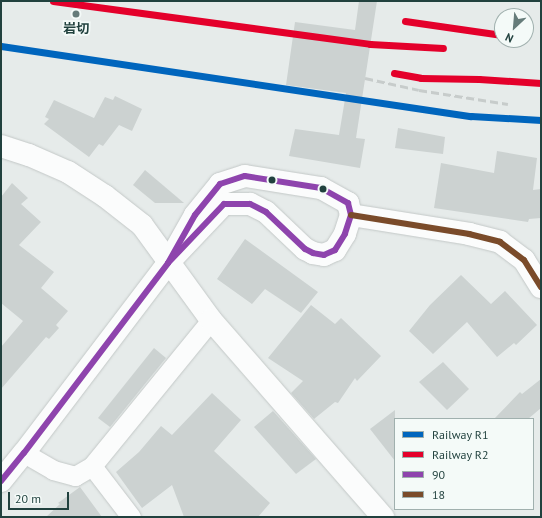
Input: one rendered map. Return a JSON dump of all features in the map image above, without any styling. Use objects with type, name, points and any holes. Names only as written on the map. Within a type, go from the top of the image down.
[{"type":"main road","points":[[1,146],[29,155],[68,172],[105,196],[142,226],[211,320],[383,517]]},
{"type":"main road","points":[[1,481],[24,453],[168,263],[224,204],[250,204],[266,212],[305,249],[313,253],[324,255],[335,250],[346,234],[351,215],[348,203],[322,188],[246,176],[220,184],[196,215],[168,263]]},
{"type":"main road","points":[[351,215],[469,234],[500,242],[524,260],[541,287]]},
{"type":"street","points":[[24,453],[53,470],[75,476],[92,466],[211,320]]},
{"type":"street","points":[[92,466],[131,517]]},
{"type":"building","points":[[359,1],[377,1],[356,138],[365,139],[360,168],[289,156],[295,129],[339,135],[346,93],[286,85],[295,22],[355,30]]},
{"type":"building","points":[[115,96],[142,109],[132,131],[119,125],[103,146],[99,144],[89,157],[44,124],[49,119],[45,117],[54,100],[94,118],[105,97],[113,100]]},
{"type":"building","points":[[398,128],[445,137],[443,154],[395,148]]},
{"type":"building","points":[[497,151],[537,158],[533,190],[541,189],[541,218],[529,219],[528,222],[434,208],[441,163],[494,173]]},
{"type":"building","points":[[145,170],[184,203],[155,203],[133,185]]},
{"type":"building","points":[[12,183],[28,198],[21,204],[41,222],[19,245],[54,272],[41,288],[68,311],[56,325],[59,328],[49,339],[46,337],[1,389],[1,347],[23,321],[1,303],[1,197]]},
{"type":"building","points":[[245,239],[318,292],[301,313],[265,289],[252,304],[217,279]]},
{"type":"building","points":[[461,275],[491,304],[505,291],[537,325],[516,345],[514,343],[497,357],[467,322],[433,354],[409,331],[430,305]]},
{"type":"building","points":[[311,305],[335,324],[341,318],[381,356],[357,381],[355,378],[338,403],[335,402],[314,419],[291,393],[303,381],[268,358]]},
{"type":"building","points":[[154,348],[166,358],[110,427],[98,418]]},
{"type":"building","points":[[443,362],[469,389],[447,410],[419,382]]},
{"type":"building","points":[[541,379],[541,408],[529,418],[495,418],[520,392],[522,394]]},
{"type":"building","points":[[212,393],[241,420],[214,451],[270,503],[258,517],[184,517],[172,485],[142,508],[116,472],[139,452],[161,426],[172,435]]},
{"type":"building","points":[[395,410],[394,460],[370,429]]},
{"type":"building","points":[[273,411],[316,459],[296,474],[254,427]]},
{"type":"building","points":[[80,487],[102,517],[46,517],[60,504],[58,503]]},
{"type":"railway","points":[[365,78],[419,90],[508,104]]},
{"type":"rail line","name":"R2","points":[[53,1],[370,44],[443,48]]},
{"type":"rail line","name":"R2","points":[[405,21],[494,34]]},
{"type":"rail line","name":"R1","points":[[1,46],[471,116],[541,120]]},
{"type":"rail line","name":"R2","points":[[394,73],[421,78],[479,79],[541,83]]},
{"type":"transit line","name":"90","points":[[1,481],[24,453],[168,263],[195,215],[220,184],[245,176],[321,188],[348,203],[351,215],[345,234],[335,250],[324,255],[313,253],[305,249],[266,212],[250,204],[224,204],[168,263]]},
{"type":"transit line","name":"18","points":[[351,215],[469,234],[500,242],[524,260],[541,287]]},
{"type":"place","name":"岩切","points":[[76,14]]}]
